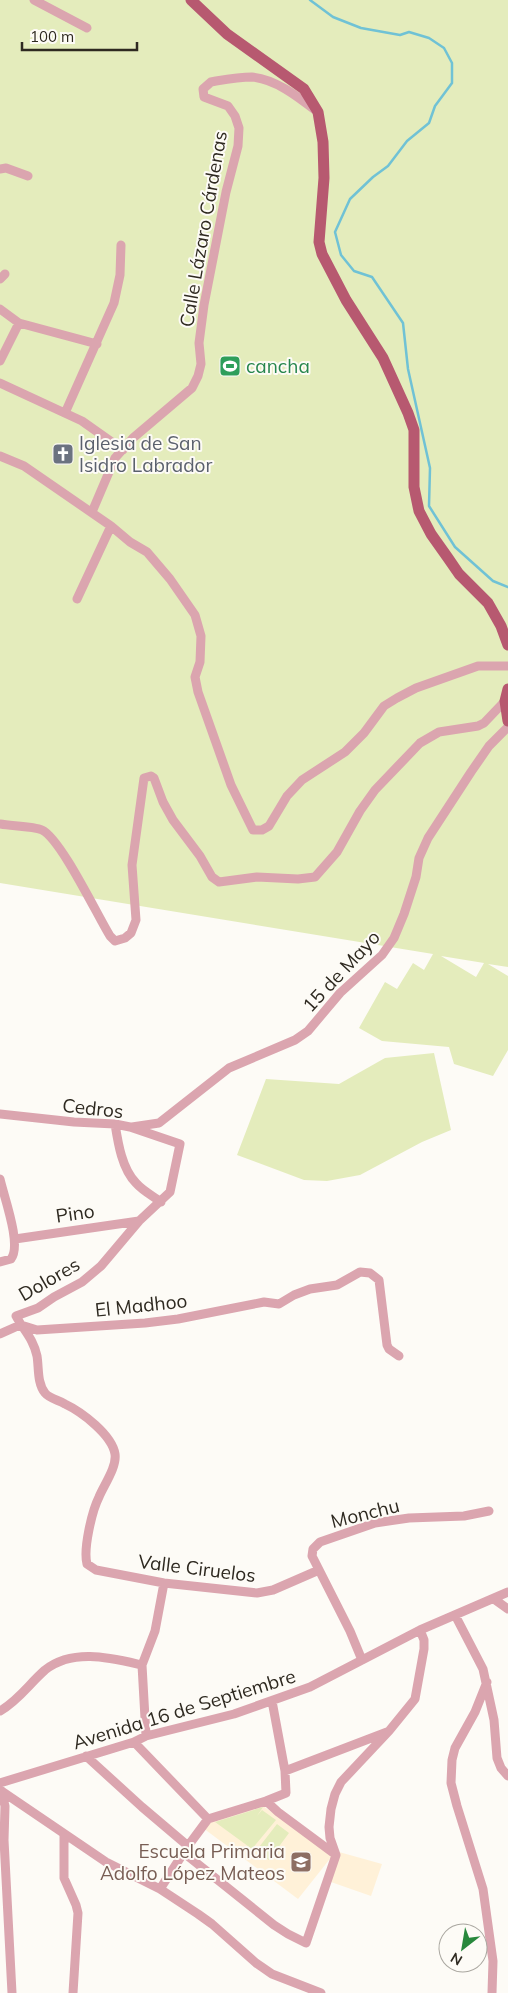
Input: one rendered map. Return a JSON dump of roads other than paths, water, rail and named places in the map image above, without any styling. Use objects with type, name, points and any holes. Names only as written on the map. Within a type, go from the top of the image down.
[{"type":"main road","points":[[191,0],[227,34],[304,88],[318,112],[322,127],[324,169],[319,242],[322,254],[346,300],[383,358],[408,413],[414,430],[414,487],[420,511],[431,534],[459,574],[488,603],[502,626],[508,645]]},
{"type":"main road","points":[[508,688],[505,701],[508,721]]},
{"type":"street","points":[[34,0],[87,28]]},
{"type":"street","name":"Calle Lázaro Cárdenas","points":[[92,512],[115,458],[192,388],[198,376],[201,364],[199,343],[204,305],[226,192],[238,146],[239,128],[236,116],[228,106],[204,97],[203,88],[216,80],[253,77],[295,94],[318,112]]},
{"type":"street","points":[[0,168],[6,168],[28,176]]},
{"type":"street","points":[[65,413],[114,303],[120,275],[121,245]]},
{"type":"street","points":[[0,308],[19,323],[97,344]]},
{"type":"street","points":[[0,361],[19,323]]},
{"type":"street","points":[[0,383],[82,421],[123,450]]},
{"type":"street","points":[[0,456],[24,466],[92,512],[146,552],[180,592],[195,615],[201,643],[200,662],[195,677],[198,692],[230,786],[251,828],[256,831],[269,826],[287,796],[302,780],[349,748],[364,733],[384,706],[416,688],[460,671],[478,666],[508,666]]},
{"type":"street","points":[[77,599],[111,526]]},
{"type":"street","points":[[0,824],[41,829],[59,848],[85,889],[110,936],[115,941],[120,940],[131,933],[136,920],[132,864],[144,778],[151,776],[154,778],[172,820],[200,856],[216,881],[228,882],[257,877],[298,879],[315,877],[325,868],[337,852],[360,811],[375,790],[420,743],[439,732],[478,726],[484,723],[505,701]]},
{"type":"street","name":"15 de Mayo","points":[[130,1127],[159,1123],[229,1068],[295,1040],[308,1031],[340,993],[382,955],[394,938],[404,914],[414,884],[419,858],[428,838],[470,772],[489,746],[508,727]]},
{"type":"street","name":"Cedros","points":[[0,1114],[74,1122],[115,1124],[130,1127],[180,1144]]},
{"type":"street","points":[[115,1124],[117,1139],[129,1174],[136,1184],[161,1202]]},
{"type":"street","name":"Dolores","points":[[96,1570],[87,1564],[86,1550],[97,1499],[115,1461],[114,1451],[110,1442],[85,1416],[46,1394],[40,1379],[33,1341],[20,1325],[16,1316],[38,1308],[92,1274],[139,1221],[161,1202],[170,1192],[180,1144]]},
{"type":"street","points":[[0,1179],[15,1250],[13,1257],[8,1261],[0,1262]]},
{"type":"street","name":"Pino","points":[[14,1239],[139,1221]]},
{"type":"street","name":"El Madhoo","points":[[20,1325],[37,1330],[145,1323],[178,1319],[264,1302],[282,1304],[294,1295],[310,1289],[331,1287],[360,1272],[370,1273],[379,1280],[382,1289],[388,1347],[399,1356]]},
{"type":"street","points":[[0,1334],[20,1325]]},
{"type":"street","name":"Monchu","points":[[362,1660],[350,1631],[319,1570],[312,1552],[316,1544],[324,1539],[375,1523],[392,1520],[464,1516],[489,1511]]},
{"type":"street","name":"Valle Ciruelos","points":[[96,1570],[164,1583],[265,1592],[319,1570]]},
{"type":"street","points":[[146,1736],[142,1665],[155,1631],[164,1583]]},
{"type":"street","name":"Avenida 16 de Septiembre","points":[[0,1788],[86,1756],[134,1742],[146,1736],[234,1714],[310,1687],[420,1630],[508,1592]]},
{"type":"street","points":[[494,1599],[508,1609]]},
{"type":"street","points":[[455,1615],[478,1658],[488,1682],[497,1758],[501,1768],[508,1776]]},
{"type":"street","points":[[86,1756],[186,1849],[274,1925],[306,1943],[336,1855],[330,1838],[331,1808],[335,1794],[345,1778],[389,1731],[415,1699],[424,1649],[424,1640],[420,1630]]},
{"type":"street","points":[[0,1711],[11,1704],[45,1671],[64,1661],[105,1656],[142,1665]]},
{"type":"street","points":[[488,1682],[475,1712],[455,1748],[452,1760],[451,1783],[484,1889],[493,1962],[492,1993]]},
{"type":"street","points":[[160,1889],[208,1819],[286,1793],[285,1770],[272,1700]]},
{"type":"street","points":[[285,1770],[389,1731]]},
{"type":"street","points":[[134,1742],[208,1819]]},
{"type":"street","points":[[0,1788],[106,1862],[160,1889],[212,1924],[256,1963],[272,1974],[321,1993]]},
{"type":"street","points":[[0,1788],[5,1806],[4,1840],[12,1993]]},
{"type":"street","points":[[266,1801],[336,1855]]},
{"type":"street","points":[[64,1834],[64,1878],[78,1913],[73,1993]]},
{"type":"waterway","points":[[310,0],[333,17],[361,28],[400,35],[409,32],[429,38],[444,48],[452,63],[452,83],[435,106],[429,123],[407,141],[388,166],[373,177],[350,199],[335,232],[341,255],[354,271],[372,277],[403,323],[408,369],[430,468],[429,506],[455,547],[493,581],[508,587]]},
{"type":"place","name":"cancha","points":[[230,366]]},
{"type":"place","name":"Iglesia de San Isidro Labrador","points":[[63,454]]},
{"type":"place","name":"Escuela Primaria Adolfo López Mateos","points":[[301,1862]]}]
